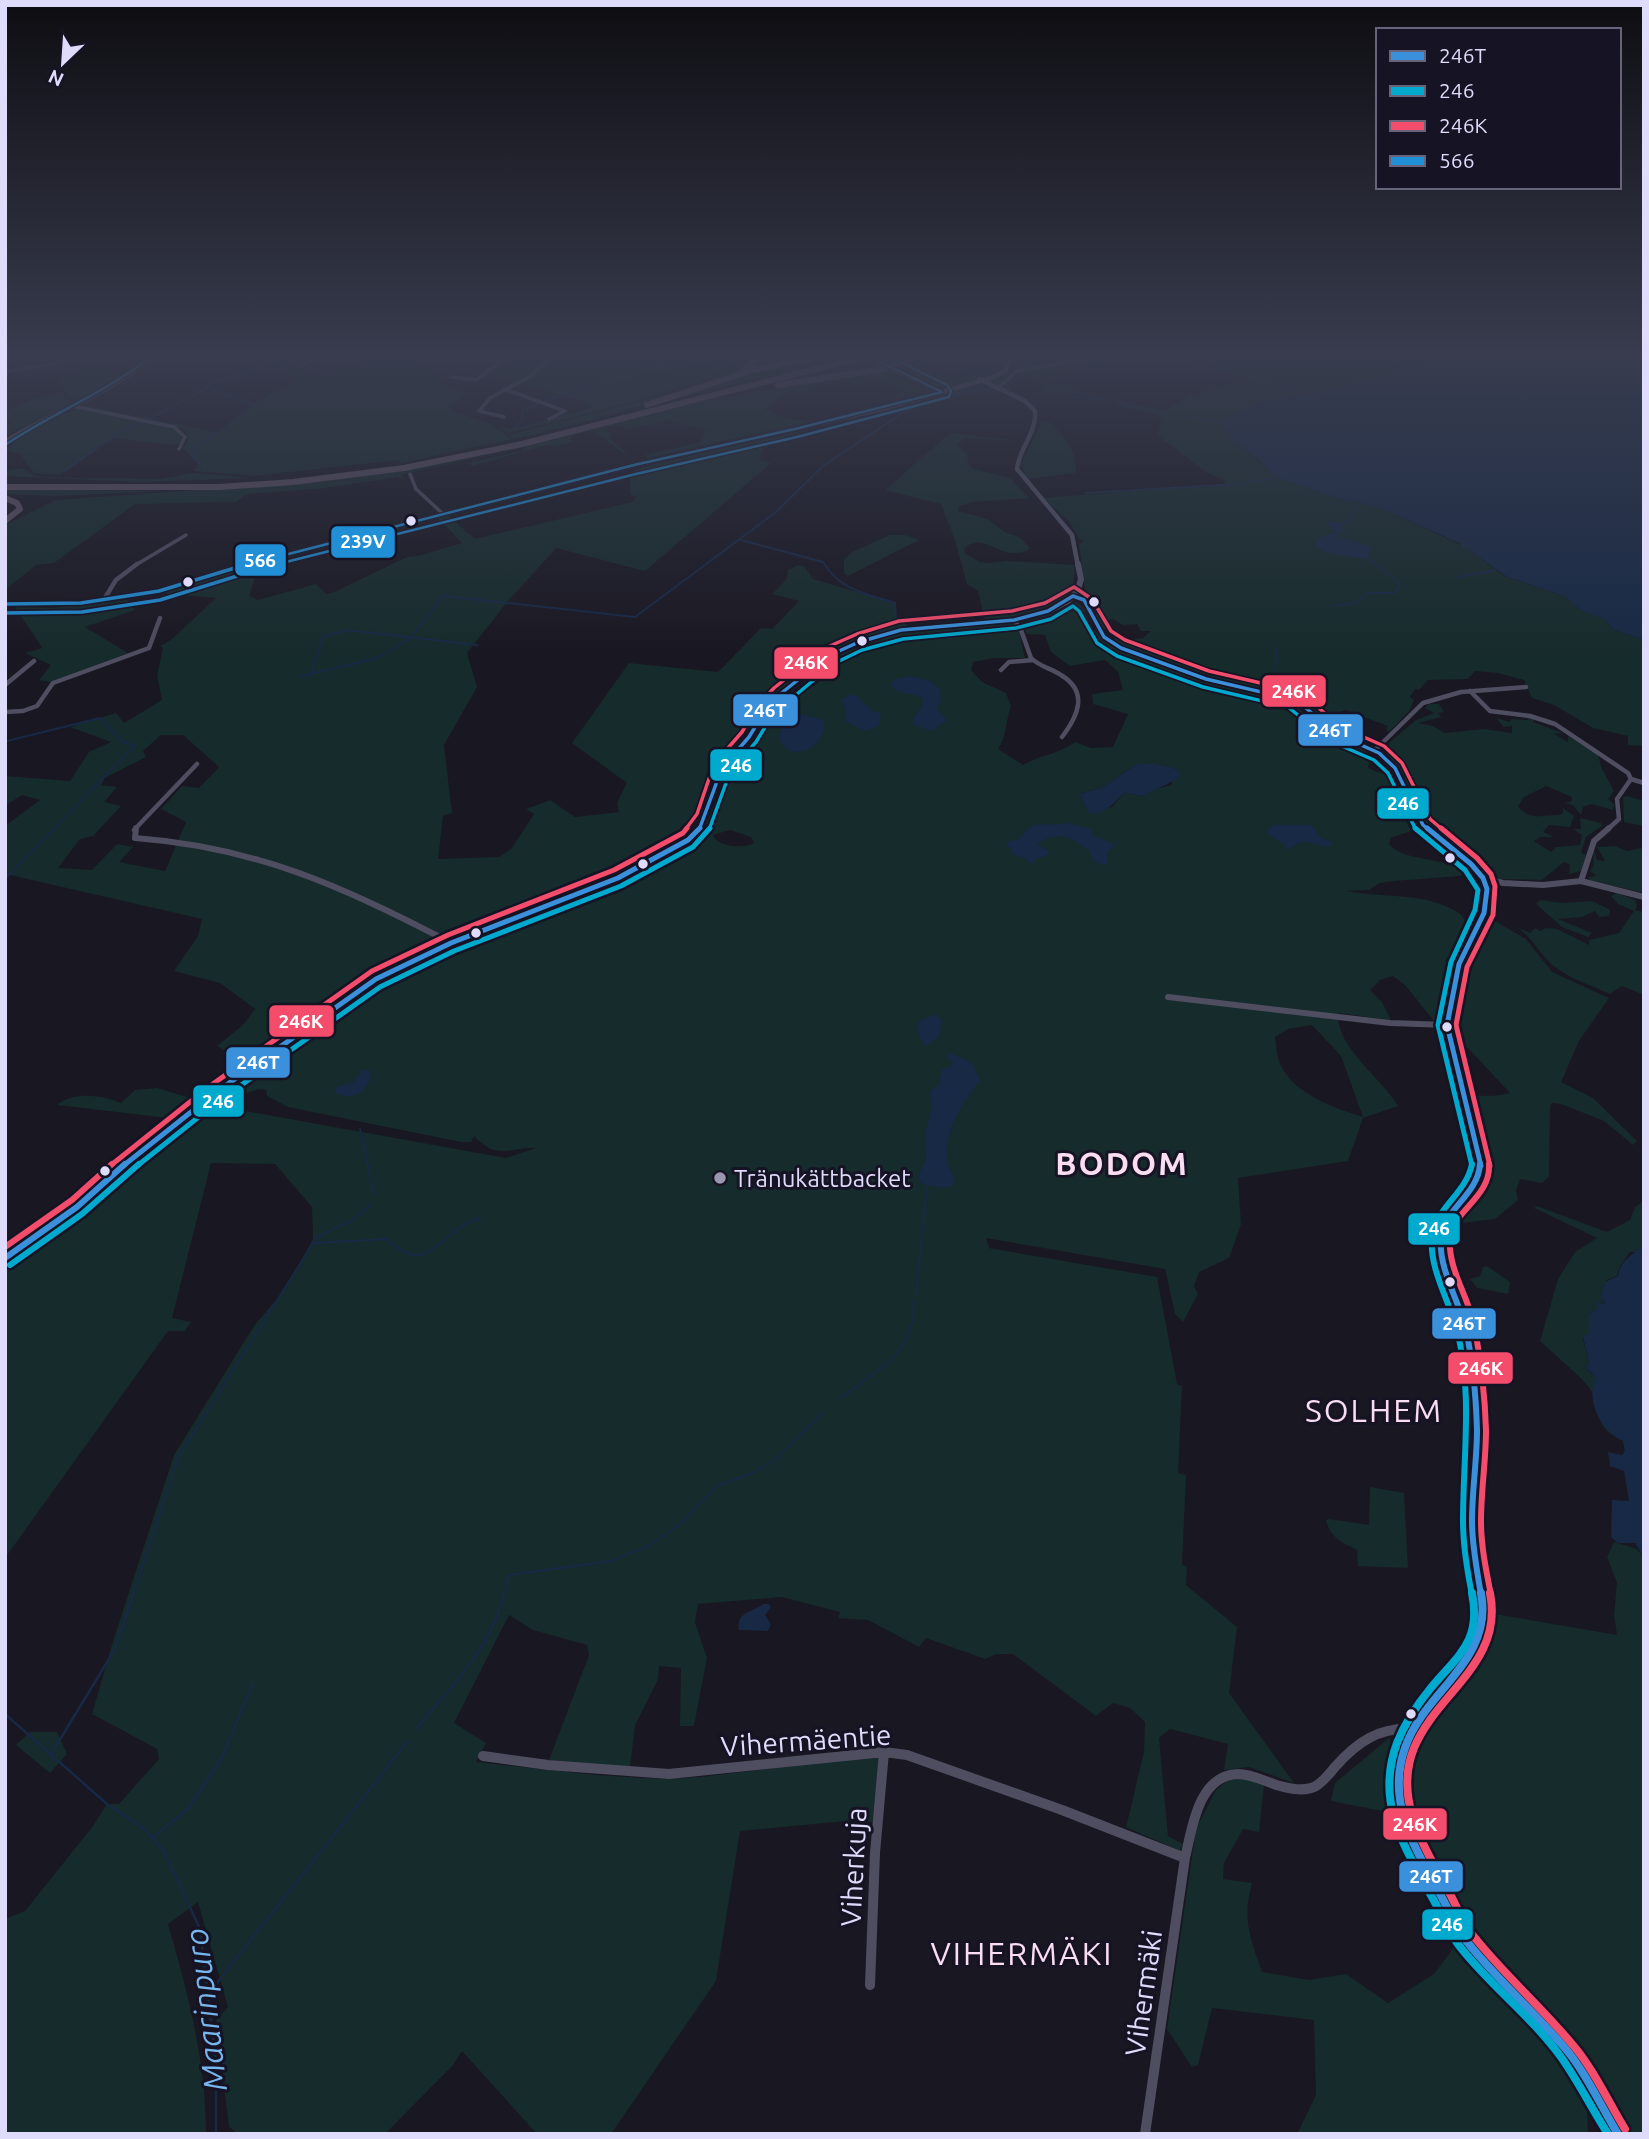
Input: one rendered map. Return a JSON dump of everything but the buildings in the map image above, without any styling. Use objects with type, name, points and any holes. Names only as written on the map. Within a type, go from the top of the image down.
[{"type":"highway","points":[[5,485],[159,485],[307,477],[445,457]]},
{"type":"highway","points":[[5,485],[192,488],[333,478],[465,457]]},
{"type":"highway","points":[[5,498],[20,506],[18,513],[5,521]]},
{"type":"street","points":[[5,604],[57,605],[103,601],[159,591],[257,560],[670,457]]},
{"type":"street","points":[[5,1258],[48,1229],[171,1126],[325,1012],[386,973],[451,943],[618,877],[688,840],[698,831],[705,818],[722,768],[749,737],[766,709],[779,695],[828,656],[859,642],[901,630],[1014,620],[1048,611],[1073,596],[1078,590],[1081,573],[1072,535],[1060,518],[1034,493],[1017,469],[1020,457]]},
{"type":"street","points":[[410,474],[416,489],[442,513]]},
{"type":"street","points":[[103,601],[108,589],[131,566],[186,535]]},
{"type":"street","points":[[1073,596],[1086,605],[1100,633],[1121,648],[1206,679],[1291,699],[1306,708],[1334,733],[1375,751],[1395,768],[1423,825],[1471,864],[1483,878],[1486,889],[1481,922],[1457,971],[1447,1025],[1480,1157],[1478,1178],[1465,1202],[1444,1224],[1441,1247],[1466,1329],[1474,1388],[1477,1431],[1472,1520],[1474,1557],[1483,1603],[1482,1626],[1476,1647],[1458,1674],[1438,1693],[1413,1729],[1397,1783],[1399,1804],[1410,1838],[1422,1863],[1466,1941],[1567,2051],[1618,2134]]},
{"type":"street","points":[[5,712],[23,711],[37,706],[48,686],[53,683],[149,648],[160,618]]},
{"type":"street","points":[[1014,620],[1023,631],[1026,648],[1033,660]]},
{"type":"street","points":[[1000,670],[1009,662],[1033,660],[1061,674],[1078,692],[1080,705],[1077,718],[1062,737]]},
{"type":"street","points":[[5,685],[34,661]]},
{"type":"street","points":[[1375,751],[1423,703],[1470,691],[1527,687]]},
{"type":"street","points":[[1470,691],[1490,711],[1530,716],[1555,724],[1613,760],[1631,779],[1644,783]]},
{"type":"street","points":[[197,764],[134,830],[135,838],[166,839],[272,860],[384,909],[451,943]]},
{"type":"street","points":[[1581,881],[1594,842],[1602,832],[1618,823],[1617,799],[1631,779]]},
{"type":"street","points":[[1483,878],[1503,883],[1543,885],[1581,881],[1644,897]]},
{"type":"street","points":[[1486,889],[1503,883]]},
{"type":"street","points":[[1168,997],[1390,1023],[1447,1025]]},
{"type":"street","points":[[1185,1858],[1194,1822],[1205,1796],[1213,1785],[1227,1776],[1242,1774],[1299,1791],[1312,1788],[1321,1783],[1352,1748],[1367,1736],[1394,1728],[1413,1729]]},
{"type":"street","name":"Vihermäentie","points":[[483,1756],[548,1765],[669,1774],[884,1752],[907,1755],[1185,1858]]},
{"type":"street","name":"Viherkuja","points":[[870,1985],[875,1853],[884,1752]]},
{"type":"street","name":"Vihermäki","points":[[1145,2134],[1185,1858]]},
{"type":"green space","points":[[22,457],[85,457],[59,475],[34,473]]},
{"type":"green space","points":[[191,457],[430,457],[401,463],[397,460],[254,476],[194,471],[198,464]]},
{"type":"green space","points":[[481,457],[407,473],[402,475],[404,480],[398,477],[324,488],[246,494],[236,502],[135,504],[54,563],[36,565],[5,590],[5,525],[56,500],[324,481]]},
{"type":"green space","points":[[496,457],[505,457],[472,466],[468,463]]},
{"type":"green space","points":[[687,457],[761,457],[760,460],[771,463],[645,571],[556,548],[508,601],[467,653],[477,687],[444,745],[452,813],[443,816],[438,859],[499,857],[511,849],[534,814],[526,809],[550,800],[575,817],[619,812],[617,803],[627,783],[572,743],[629,663],[718,672],[761,628],[772,629],[799,601],[772,594],[786,580],[788,570],[798,565],[805,567],[813,579],[895,603],[896,622],[909,625],[875,634],[824,656],[769,700],[754,723],[716,768],[693,825],[665,849],[638,864],[405,960],[342,996],[231,1078],[225,1077],[243,1060],[217,1046],[243,1025],[255,1009],[220,983],[174,971],[198,936],[202,919],[10,875],[5,879],[5,826],[40,800],[22,795],[5,806],[5,776],[70,781],[89,752],[111,742],[70,727],[116,713],[124,723],[162,700],[157,675],[163,648],[160,646],[172,639],[216,598],[163,593],[260,562],[249,596],[258,600],[316,584],[326,594],[332,593],[407,557],[462,543],[437,517],[447,515],[475,539],[633,502],[636,497],[630,494],[630,473],[646,466]],"holes":[[[161,735],[183,735],[219,767],[199,788],[182,786],[161,809],[186,822],[165,871],[119,862],[133,847],[117,844],[92,870],[58,868],[80,839],[93,836],[121,806],[104,802],[117,787],[101,785],[105,778],[146,757],[143,751]]]},
{"type":"green space","points":[[923,457],[967,457],[968,464],[973,469],[1010,478],[1029,498],[974,502],[959,506],[958,511],[988,519],[1004,532],[1019,537],[1030,548],[1024,552],[1009,553],[978,542],[964,549],[965,553],[979,562],[988,563],[1007,561],[1075,565],[1072,587],[1057,602],[1046,607],[985,621],[978,591],[967,584],[955,540],[941,504],[885,490]]},
{"type":"green space","points":[[1025,457],[1074,457],[1075,473],[1027,479],[1021,464]]},
{"type":"green space","points":[[1186,457],[1253,457],[1273,476],[1341,500],[1359,502],[1388,511],[1461,545],[1461,548],[1466,548],[1506,577],[1564,596],[1582,611],[1604,619],[1614,630],[1644,640],[1644,746],[1628,745],[1628,736],[1593,728],[1554,705],[1532,698],[1524,680],[1498,673],[1475,671],[1468,679],[1428,680],[1419,690],[1415,689],[1410,697],[1414,700],[1409,711],[1389,732],[1386,730],[1388,726],[1345,710],[1324,720],[1297,697],[1230,683],[1125,647],[1113,640],[1120,635],[1134,643],[1134,639],[1143,638],[1151,631],[1141,631],[1137,624],[1123,625],[1113,619],[1104,621],[1110,630],[1101,628],[1096,616],[1096,606],[1086,595],[1079,544],[1084,540],[1079,539],[1070,523],[1044,498],[1222,484],[1226,481],[1206,472]]},
{"type":"green space","points":[[22,468],[36,476],[75,478],[160,479],[194,473],[251,478],[140,482],[5,476],[5,471]]},
{"type":"green space","points":[[5,489],[167,491],[55,496],[5,494]]},
{"type":"green space","points":[[890,535],[905,535],[919,540],[848,576],[844,573],[844,560],[850,553]]},
{"type":"green space","points":[[128,600],[135,610],[85,627],[128,653],[50,682],[39,680],[51,665],[25,653],[42,648],[15,607],[53,608]]},
{"type":"green space","points":[[1076,602],[1083,607],[1091,627],[1111,646],[1203,682],[1293,703],[1324,732],[1365,750],[1370,757],[1368,768],[1386,775],[1395,789],[1384,813],[1406,821],[1411,831],[1391,838],[1389,844],[1405,854],[1446,864],[1464,873],[1460,876],[1380,883],[1369,890],[1347,891],[1430,901],[1456,911],[1464,918],[1470,928],[1469,936],[1447,982],[1442,1022],[1434,1021],[1405,985],[1393,976],[1380,980],[1370,990],[1382,1002],[1391,1020],[1338,1013],[1344,1038],[1398,1106],[1363,1118],[1348,1161],[1238,1178],[1241,1224],[1229,1258],[1199,1272],[1194,1286],[1198,1294],[1183,1322],[1175,1314],[1165,1269],[986,1238],[989,1248],[1157,1277],[1177,1384],[1182,1386],[1178,1473],[1186,1475],[1182,1565],[1187,1566],[1186,1585],[1237,1627],[1229,1693],[1294,1783],[1249,1767],[1224,1770],[1228,1744],[1170,1729],[1159,1738],[1168,1836],[1183,1844],[1180,1851],[1126,1827],[1144,1752],[1145,1722],[1130,1708],[1113,1703],[1096,1716],[1013,1654],[996,1654],[985,1659],[926,1638],[919,1647],[868,1620],[838,1618],[840,1612],[782,1597],[698,1604],[695,1622],[707,1658],[694,1726],[680,1726],[681,1668],[659,1666],[658,1679],[635,1725],[630,1767],[549,1760],[589,1655],[587,1645],[533,1630],[509,1615],[454,1723],[486,1743],[476,1762],[661,1779],[701,1777],[879,1755],[873,1822],[856,1820],[740,1831],[716,1981],[611,2134],[537,2134],[462,2051],[453,2065],[385,2134],[238,2134],[229,2127],[216,2020],[228,2007],[198,1902],[168,1924],[189,2002],[199,2054],[206,2134],[5,2134],[5,1919],[25,1911],[93,1826],[107,1804],[119,1804],[159,1759],[157,1749],[92,1714],[174,1455],[254,1326],[285,1289],[313,1239],[312,1207],[275,1164],[211,1163],[172,1318],[191,1322],[185,1331],[168,1331],[5,1558],[5,1268],[83,1216],[133,1166],[210,1105],[506,1158],[536,1148],[497,1151],[482,1144],[474,1136],[471,1142],[461,1142],[288,1107],[267,1096],[266,1090],[261,1089],[237,1097],[226,1097],[227,1092],[252,1074],[250,1072],[371,984],[655,863],[696,838],[705,826],[725,784],[732,779],[751,775],[764,759],[761,757],[753,768],[748,770],[741,762],[771,717],[782,704],[817,684],[825,671],[826,662],[836,655],[906,631],[1012,623],[1019,630],[1025,658],[994,658],[973,662],[971,670],[982,682],[1006,693],[1011,706],[1003,740],[998,749],[1023,765],[1075,742],[1091,748],[1113,747],[1128,714],[1093,704],[1092,694],[1123,690],[1118,672],[1105,660],[1070,666],[1051,652],[1045,635],[1027,634],[1021,623],[1059,611]],"holes":[[[1137,764],[1157,764],[1177,769],[1171,785],[1149,791],[1143,796],[1124,793],[1112,807],[1089,812],[1079,794],[1103,787]],[[730,830],[751,837],[754,843],[730,846],[719,842],[713,835]],[[1312,1025],[1341,1056],[1363,1117],[1316,1098],[1286,1075],[1279,1061],[1275,1037],[1288,1029]]]},
{"type":"green space","points":[[1429,704],[1439,704],[1444,712],[1438,713],[1441,717],[1418,723],[1433,726],[1445,733],[1484,729],[1512,733],[1512,726],[1504,727],[1496,718],[1510,722],[1511,719],[1527,720],[1529,717],[1534,718],[1533,722],[1565,734],[1553,733],[1568,742],[1568,736],[1598,755],[1614,791],[1608,799],[1614,804],[1613,810],[1591,804],[1583,807],[1581,815],[1574,806],[1565,803],[1572,801],[1572,797],[1546,786],[1524,797],[1518,806],[1531,815],[1559,815],[1563,813],[1563,808],[1574,816],[1570,827],[1549,825],[1543,832],[1554,837],[1540,837],[1534,841],[1551,852],[1556,847],[1580,845],[1582,835],[1573,829],[1581,829],[1580,818],[1601,823],[1602,826],[1586,837],[1581,853],[1586,855],[1581,871],[1569,874],[1570,865],[1564,862],[1542,880],[1500,879],[1481,870],[1428,827],[1404,777],[1413,776],[1403,774],[1385,751],[1391,741],[1416,720],[1434,713],[1425,708]]},
{"type":"green space","points":[[1623,797],[1644,801],[1644,826],[1624,822]]},
{"type":"green space","points":[[1615,846],[1627,851],[1641,848],[1644,851],[1644,893],[1590,880],[1588,877],[1596,876],[1590,871],[1594,850],[1597,860],[1605,861],[1597,847]]},
{"type":"green space","points":[[1617,893],[1635,900],[1635,910],[1644,912],[1644,995],[1622,986],[1610,994],[1568,975],[1555,967],[1517,927],[1530,933],[1535,928],[1541,931],[1545,928],[1557,929],[1589,945],[1589,940],[1619,933],[1634,911],[1618,904],[1611,896]]},
{"type":"green space","points":[[1540,900],[1562,903],[1592,901],[1610,910],[1609,916],[1599,917],[1595,911],[1582,917],[1558,919],[1592,933],[1588,937],[1562,927],[1536,904]]},
{"type":"green space","points":[[1486,916],[1526,939],[1552,972],[1609,998],[1579,1041],[1561,1082],[1593,1098],[1637,1141],[1633,1145],[1604,1121],[1552,1103],[1549,1176],[1542,1183],[1520,1179],[1516,1190],[1518,1200],[1495,1219],[1453,1224],[1475,1195],[1490,1166],[1466,1097],[1510,1093],[1468,1048],[1455,1048],[1453,1013],[1459,977],[1462,965],[1481,932]]},
{"type":"green space","points":[[157,1088],[194,1099],[168,1118],[57,1105],[80,1096],[106,1098],[121,1103],[135,1090]]},
{"type":"green space","points":[[1644,1201],[1644,1245],[1636,1252],[1630,1252],[1620,1266],[1617,1276],[1607,1280],[1602,1300],[1607,1304],[1599,1302],[1597,1309],[1589,1314],[1589,1333],[1583,1339],[1589,1361],[1586,1368],[1592,1374],[1644,1384],[1625,1453],[1623,1441],[1613,1436],[1600,1420],[1592,1392],[1576,1373],[1540,1341],[1558,1279],[1575,1252],[1597,1238],[1534,1208],[1537,1206],[1607,1232],[1630,1220],[1635,1207]]},
{"type":"green space","points":[[1487,1266],[1510,1282],[1508,1294],[1477,1288],[1470,1279],[1480,1276],[1483,1267]]},
{"type":"green space","points":[[1370,1487],[1404,1493],[1408,1568],[1358,1566],[1357,1550],[1337,1539],[1330,1531],[1326,1520],[1329,1519],[1369,1525]]},
{"type":"green space","points":[[1614,1542],[1637,1549],[1644,1558],[1644,2134],[1627,2134],[1582,2058],[1552,2022],[1494,1964],[1465,1927],[1433,1868],[1424,1830],[1413,1814],[1411,1778],[1431,1716],[1450,1700],[1487,1639],[1489,1613],[1617,1635],[1614,1615],[1617,1583],[1607,1557]]},
{"type":"green space","points":[[30,1732],[57,1732],[67,1754],[50,1773],[16,1745]]},
{"type":"green space","points":[[1389,1738],[1393,1762],[1392,1813],[1331,1801],[1335,1783]]},
{"type":"green space","points":[[1243,1777],[1264,1785],[1259,1832],[1243,1829],[1224,1863],[1223,1879],[1252,1883],[1248,1918],[1251,1938],[1262,1972],[1309,1980],[1346,1974],[1388,2003],[1434,1974],[1457,1943],[1547,2041],[1587,2108],[1588,2134],[1297,2134],[1316,2095],[1314,2020],[1212,2008],[1198,2065],[1192,2067],[1167,2029],[1196,1829],[1216,1790],[1228,1780]]},
{"type":"water","points":[[1254,457],[1644,457],[1644,640],[1614,630],[1604,619],[1582,611],[1564,596],[1507,577],[1466,548],[1461,548],[1461,544],[1388,511],[1359,502],[1341,500],[1273,476]]},
{"type":"water","points":[[1325,521],[1342,523],[1342,528],[1348,532],[1340,532],[1338,536],[1373,547],[1368,555],[1371,560],[1328,553],[1314,546],[1320,537],[1336,532]]},
{"type":"water","points":[[910,676],[928,680],[939,688],[941,700],[937,708],[947,720],[932,731],[914,725],[914,717],[922,707],[923,699],[897,691],[890,685],[894,679]]},
{"type":"water","points":[[856,695],[871,710],[881,713],[879,726],[865,731],[845,721],[846,709],[841,699]]},
{"type":"water","points":[[802,714],[824,720],[822,735],[814,746],[808,749],[794,752],[787,750],[779,740],[781,730],[789,720]]},
{"type":"water","points":[[1137,764],[1157,764],[1177,769],[1181,775],[1143,796],[1124,793],[1104,810],[1089,813],[1079,794],[1103,787]]},
{"type":"water","points":[[1068,823],[1091,829],[1092,835],[1116,845],[1107,852],[1108,864],[1102,865],[1092,860],[1090,851],[1068,837],[1048,838],[1037,844],[1049,851],[1047,856],[1035,859],[1032,865],[1024,858],[1011,854],[1012,849],[1006,846],[1009,841],[1019,839],[1035,825]]},
{"type":"water","points":[[1273,825],[1312,825],[1320,837],[1334,843],[1328,847],[1304,841],[1285,850],[1285,845],[1266,832]]},
{"type":"water","points":[[935,1014],[941,1020],[939,1036],[924,1046],[917,1030],[919,1021]]},
{"type":"water","points":[[952,1053],[972,1063],[980,1080],[952,1128],[947,1154],[955,1179],[951,1187],[942,1188],[921,1183],[918,1176],[926,1159],[925,1135],[932,1107],[930,1092],[939,1084],[942,1069],[953,1063],[946,1056]]},
{"type":"water","points":[[362,1069],[370,1071],[364,1090],[347,1096],[334,1092],[338,1086],[353,1083]]},
{"type":"water","points":[[1644,1245],[1644,1558],[1635,1543],[1618,1543],[1611,1537],[1612,1500],[1629,1501],[1624,1471],[1610,1466],[1608,1452],[1622,1455],[1625,1451],[1623,1441],[1608,1430],[1597,1414],[1592,1396],[1596,1377],[1586,1368],[1589,1361],[1583,1337],[1589,1333],[1589,1314],[1597,1309],[1597,1302],[1606,1304],[1601,1298],[1605,1282],[1618,1276],[1624,1262]]},
{"type":"water","points":[[763,1604],[769,1604],[771,1607],[765,1615],[771,1624],[768,1631],[739,1630],[742,1616]]},
{"type":"waterway","points":[[65,471],[85,457]]},
{"type":"waterway","points":[[195,457],[203,465],[203,471]]},
{"type":"waterway","points":[[411,637],[443,596],[635,617],[776,512],[823,466],[837,457]]},
{"type":"waterway","points":[[1086,493],[1238,484],[1277,478]]},
{"type":"waterway","points":[[1341,524],[1353,520],[1352,514],[1361,503]]},
{"type":"waterway","points":[[741,540],[823,562],[837,579],[854,590],[895,603],[896,619]]},
{"type":"waterway","points":[[1331,606],[1357,603],[1368,593],[1393,593],[1399,589],[1399,583],[1371,560]]},
{"type":"waterway","points":[[1458,577],[1495,570]]},
{"type":"waterway","points":[[880,633],[896,621]]},
{"type":"waterway","points":[[311,673],[323,637],[347,630],[411,637]]},
{"type":"waterway","points":[[298,677],[377,658],[411,637]]},
{"type":"waterway","points":[[411,637],[477,645]]},
{"type":"waterway","points":[[1275,670],[1277,648]]},
{"type":"waterway","points":[[5,879],[134,746],[123,742],[100,718],[7,741]]},
{"type":"waterway","points":[[360,1129],[374,1194]]},
{"type":"waterway","points":[[916,1294],[927,1185]]},
{"type":"waterway","points":[[133,1595],[178,1458],[317,1237],[351,1221],[371,1205]]},
{"type":"waterway","points":[[314,1243],[387,1239],[402,1251],[414,1255],[424,1254],[465,1224],[480,1218]]},
{"type":"waterway","points":[[841,1398],[881,1368],[902,1346],[909,1333],[914,1299]]},
{"type":"waterway","points":[[504,1595],[509,1575],[611,1561],[650,1545],[681,1524],[716,1486],[751,1474],[772,1462],[824,1412]]},
{"type":"waterway","points":[[51,1755],[115,1649],[134,1593]]},
{"type":"waterway","points":[[417,1728],[481,1648],[499,1612],[504,1593]]},
{"type":"waterway","points":[[152,1838],[187,1810],[222,1757],[253,1683]]},
{"type":"waterway","name":"Maarinpuro","points":[[5,1714],[51,1755]]},
{"type":"waterway","points":[[209,1993],[408,1741]]},
{"type":"waterway","name":"Maarinpuro","points":[[51,1755],[107,1804],[143,1828],[152,1838]]},
{"type":"waterway","name":"Maarinpuro","points":[[152,1838],[164,1851],[200,1929],[216,2063],[216,2134]]},
{"type":"transit line","name":"566","points":[[5,604],[81,603],[159,591],[283,553],[671,457]]},
{"type":"transit line","name":"239V","points":[[5,613],[82,612],[160,600],[285,561],[711,457]]},
{"type":"transit line","name":"246K","points":[[5,1247],[72,1200],[134,1145],[210,1086],[372,971],[448,935],[614,870],[683,833],[697,814],[714,764],[742,732],[759,704],[774,688],[823,649],[857,634],[899,621],[1012,611],[1045,603],[1074,587],[1092,599],[1111,631],[1125,640],[1209,671],[1295,691],[1311,701],[1339,726],[1384,746],[1402,763],[1430,819],[1477,858],[1491,874],[1495,886],[1493,915],[1467,967],[1456,1025],[1490,1168],[1480,1195],[1452,1228],[1450,1239],[1451,1254],[1475,1327],[1483,1387],[1486,1431],[1481,1520],[1483,1556],[1492,1602],[1491,1626],[1484,1651],[1465,1679],[1423,1727],[1412,1753],[1406,1784],[1408,1802],[1418,1835],[1473,1936],[1574,2046],[1625,2129]]},
{"type":"transit line","name":"246T","points":[[5,1258],[77,1207],[139,1152],[215,1093],[376,979],[451,943],[618,878],[688,840],[698,831],[705,818],[722,768],[749,737],[766,709],[779,695],[828,656],[859,642],[901,630],[1014,620],[1048,611],[1073,596],[1084,600],[1104,637],[1121,648],[1206,679],[1291,699],[1306,708],[1334,733],[1379,753],[1395,768],[1423,825],[1471,864],[1483,878],[1487,889],[1484,913],[1459,964],[1447,1025],[1481,1167],[1472,1191],[1444,1224],[1441,1238],[1442,1256],[1466,1329],[1474,1388],[1477,1431],[1472,1520],[1474,1557],[1483,1603],[1482,1626],[1476,1647],[1458,1674],[1438,1693],[1415,1723],[1404,1750],[1397,1783],[1399,1804],[1410,1838],[1466,1941],[1567,2051],[1618,2134]]},
{"type":"transit line","name":"246","points":[[10,1265],[82,1214],[145,1159],[220,1100],[380,987],[454,951],[621,886],[693,847],[705,836],[713,822],[730,772],[756,742],[773,714],[833,664],[862,650],[903,639],[1016,628],[1051,619],[1073,606],[1079,611],[1097,643],[1117,656],[1203,687],[1288,707],[1330,741],[1374,760],[1388,773],[1416,830],[1465,870],[1478,890],[1475,910],[1451,962],[1438,1025],[1472,1166],[1464,1187],[1436,1220],[1432,1238],[1433,1258],[1457,1331],[1465,1389],[1468,1431],[1463,1520],[1465,1559],[1474,1604],[1473,1625],[1468,1643],[1451,1668],[1431,1687],[1407,1719],[1396,1747],[1388,1781],[1390,1805],[1402,1842],[1459,1946],[1560,2056],[1608,2134]]},
{"type":"place","name":"Tränukättbacket","points":[[720,1178]]},
{"type":"district","name":"BODOM","points":[[1122,1163]]},
{"type":"district","name":"SOLHEM","points":[[1374,1410]]},
{"type":"district","name":"VIHERMÄKI","points":[[1022,1953]]}]
